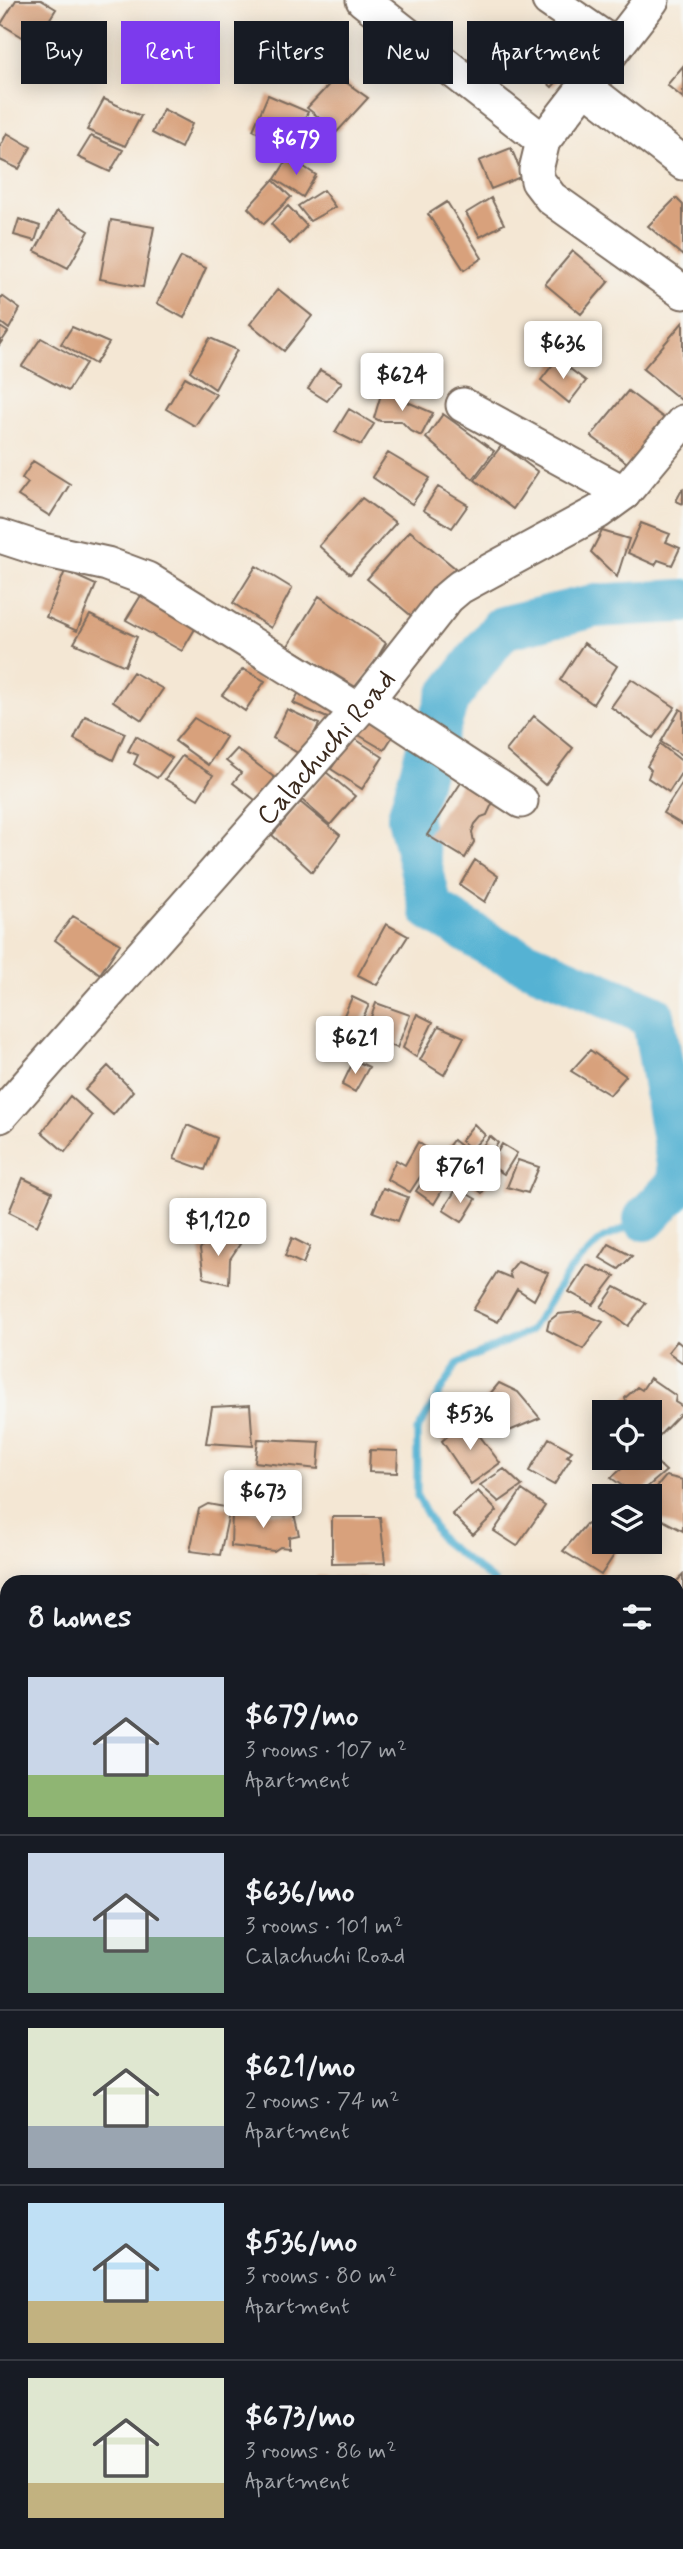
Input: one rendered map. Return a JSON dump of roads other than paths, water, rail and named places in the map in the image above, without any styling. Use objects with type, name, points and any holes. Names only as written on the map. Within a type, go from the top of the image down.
[{"type":"street","points":[[549,0],[580,21]]},
{"type":"street","points":[[624,36],[652,0]]},
{"type":"street","points":[[387,7],[543,141]]},
{"type":"street","points":[[683,163],[584,86],[543,141],[536,170],[543,190],[683,292]]},
{"type":"street","points":[[463,405],[624,493]]},
{"type":"street","name":"Calachuchi Road","points":[[0,1116],[363,705],[447,598],[460,587],[598,512],[624,493],[683,422]]},
{"type":"street","points":[[0,536],[43,550],[107,564],[147,579],[521,801]]},
{"type":"waterway","points":[[435,738],[448,698],[502,628],[594,606],[683,601]]},
{"type":"waterway","points":[[428,749],[409,817],[431,909],[498,950],[653,1016],[681,1181],[645,1219]]},
{"type":"waterway","points":[[486,1575],[441,1540],[417,1496],[417,1431],[457,1364],[530,1331],[569,1271],[602,1239],[645,1219]]}]
